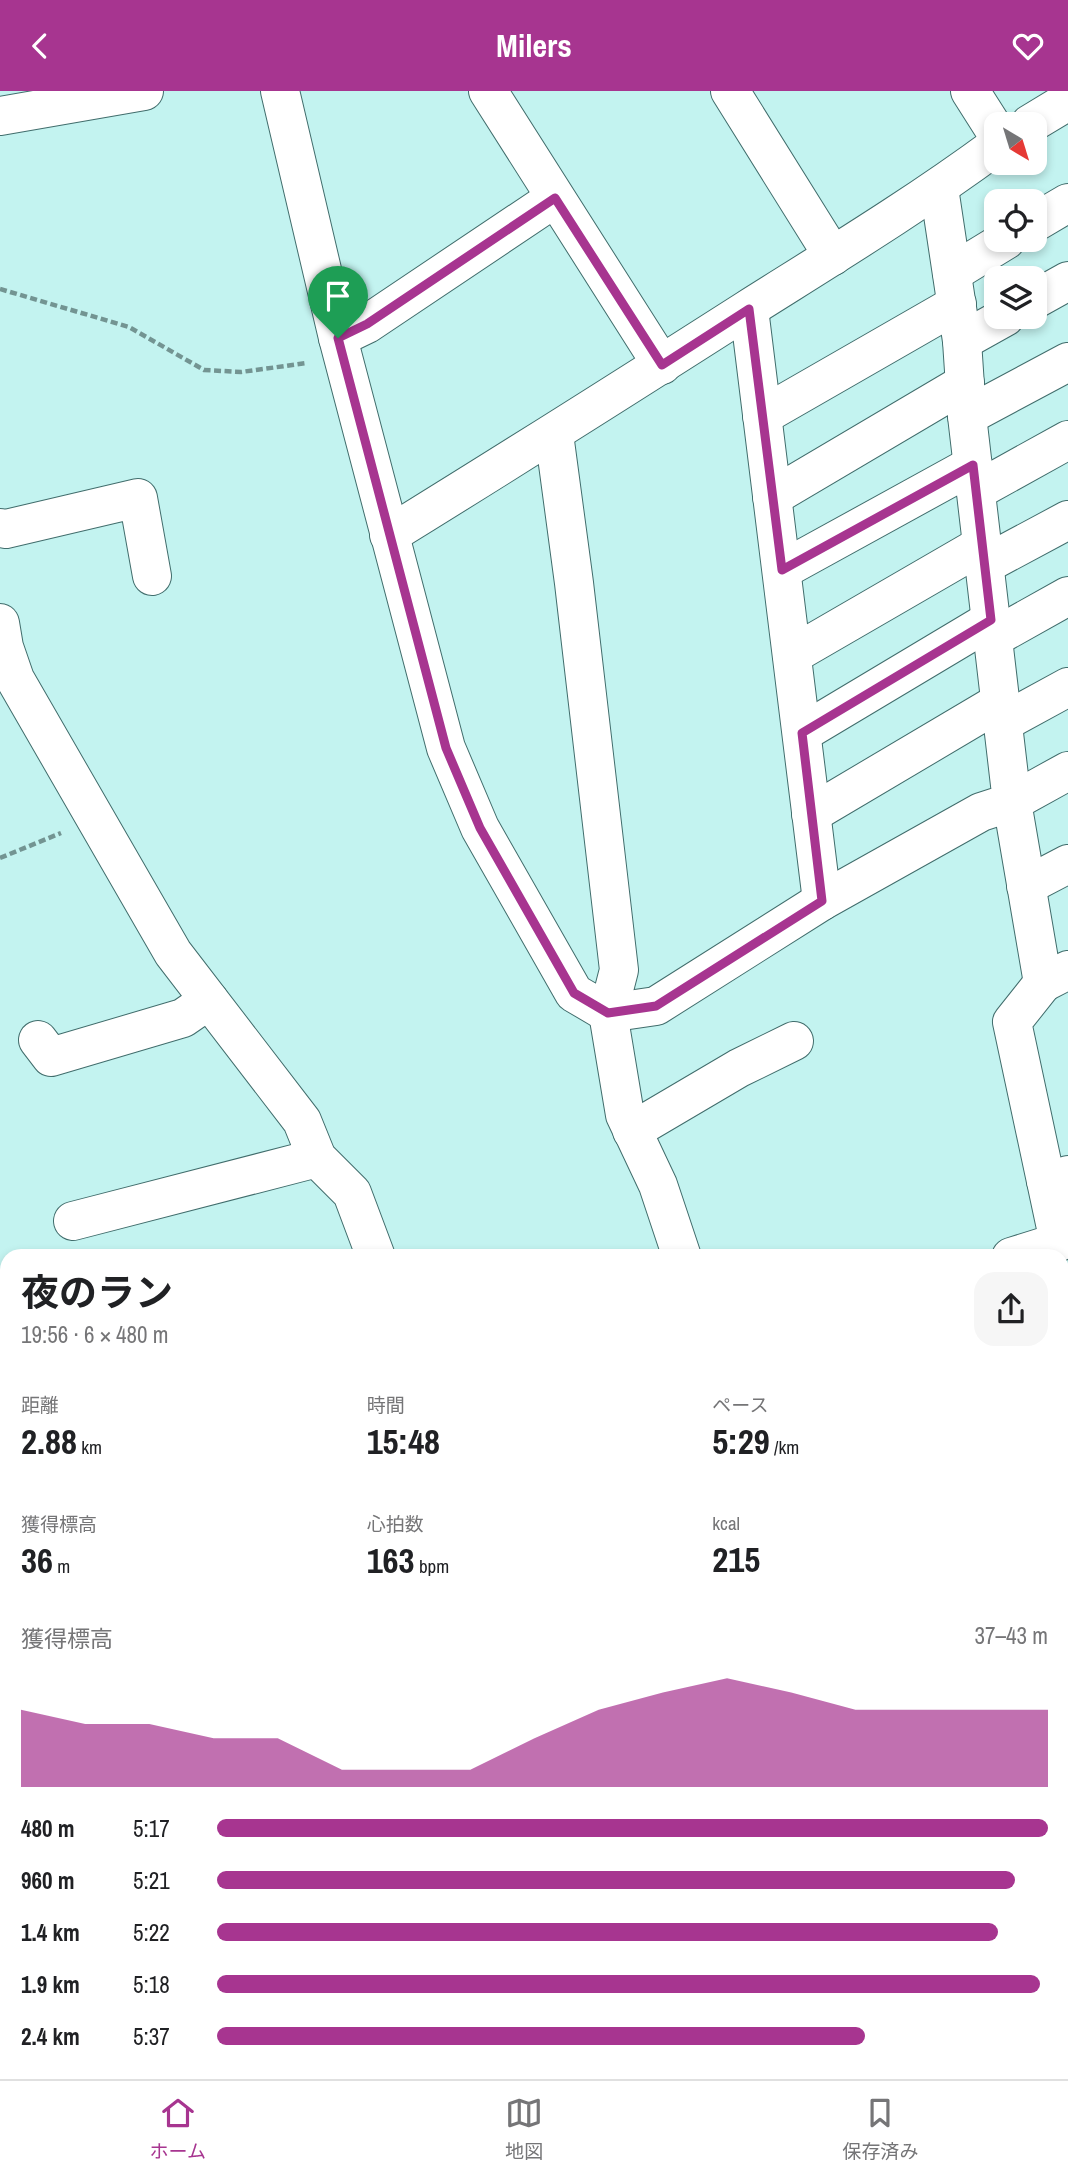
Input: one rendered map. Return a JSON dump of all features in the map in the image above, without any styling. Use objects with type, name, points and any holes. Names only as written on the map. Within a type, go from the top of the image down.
[{"type":"street","points":[[0,116],[144,91]]},
{"type":"street","points":[[280,91],[341,348],[446,748],[480,828],[574,993],[608,1013],[656,1006],[822,901],[981,812],[1012,802],[1068,771]]},
{"type":"street","points":[[488,91],[662,365]]},
{"type":"street","points":[[730,91],[833,256]]},
{"type":"street","points":[[970,91],[984,113]]},
{"type":"street","points":[[1047,114],[1068,101]]},
{"type":"street","points":[[389,535],[554,434],[833,256],[939,188],[984,155]]},
{"type":"street","points":[[939,188],[962,341],[974,478],[1012,802],[1026,886],[1056,976],[1012,1023],[1057,1178],[1059,1242],[1037,1249]]},
{"type":"street","points":[[341,348],[367,324],[555,198]]},
{"type":"street","points":[[1047,215],[1068,203]]},
{"type":"street","points":[[762,416],[954,288],[993,252]]},
{"type":"street","points":[[1047,293],[1068,281]]},
{"type":"street","points":[[749,309],[822,901]]},
{"type":"street","points":[[962,341],[984,329]]},
{"type":"street","points":[[772,496],[966,400],[1068,362]]},
{"type":"street","points":[[554,434],[576,597],[619,970],[608,1013],[625,1115],[658,1185],[679,1249]]},
{"type":"street","points":[[782,570],[974,478],[1068,440]]},
{"type":"street","points":[[0,528],[6,529],[138,498],[152,576]]},
{"type":"street","points":[[792,655],[983,555],[1068,520]]},
{"type":"street","points":[[802,733],[992,629],[1068,596]]},
{"type":"street","points":[[0,623],[4,647],[15,679],[173,953],[302,1121],[317,1158],[352,1193],[373,1249]]},
{"type":"street","points":[[811,814],[1001,713],[1068,687]]},
{"type":"street","points":[[1026,886],[1068,865]]},
{"type":"street","points":[[38,1039],[51,1057],[183,1018],[209,1000]]},
{"type":"street","points":[[632,1131],[739,1068],[794,1041]]},
{"type":"street","points":[[74,1221],[317,1158]]},
{"type":"path","points":[[0,289],[130,327],[204,370],[241,372],[341,348]]},
{"type":"path","points":[[0,858],[52,836],[97,822]]},
{"type":"route","points":[[555,198],[662,365],[749,309],[782,570],[973,465],[991,620],[802,733],[822,901],[656,1006],[608,1013],[574,993],[480,828],[446,748],[338,338],[367,324],[555,198]]}]
